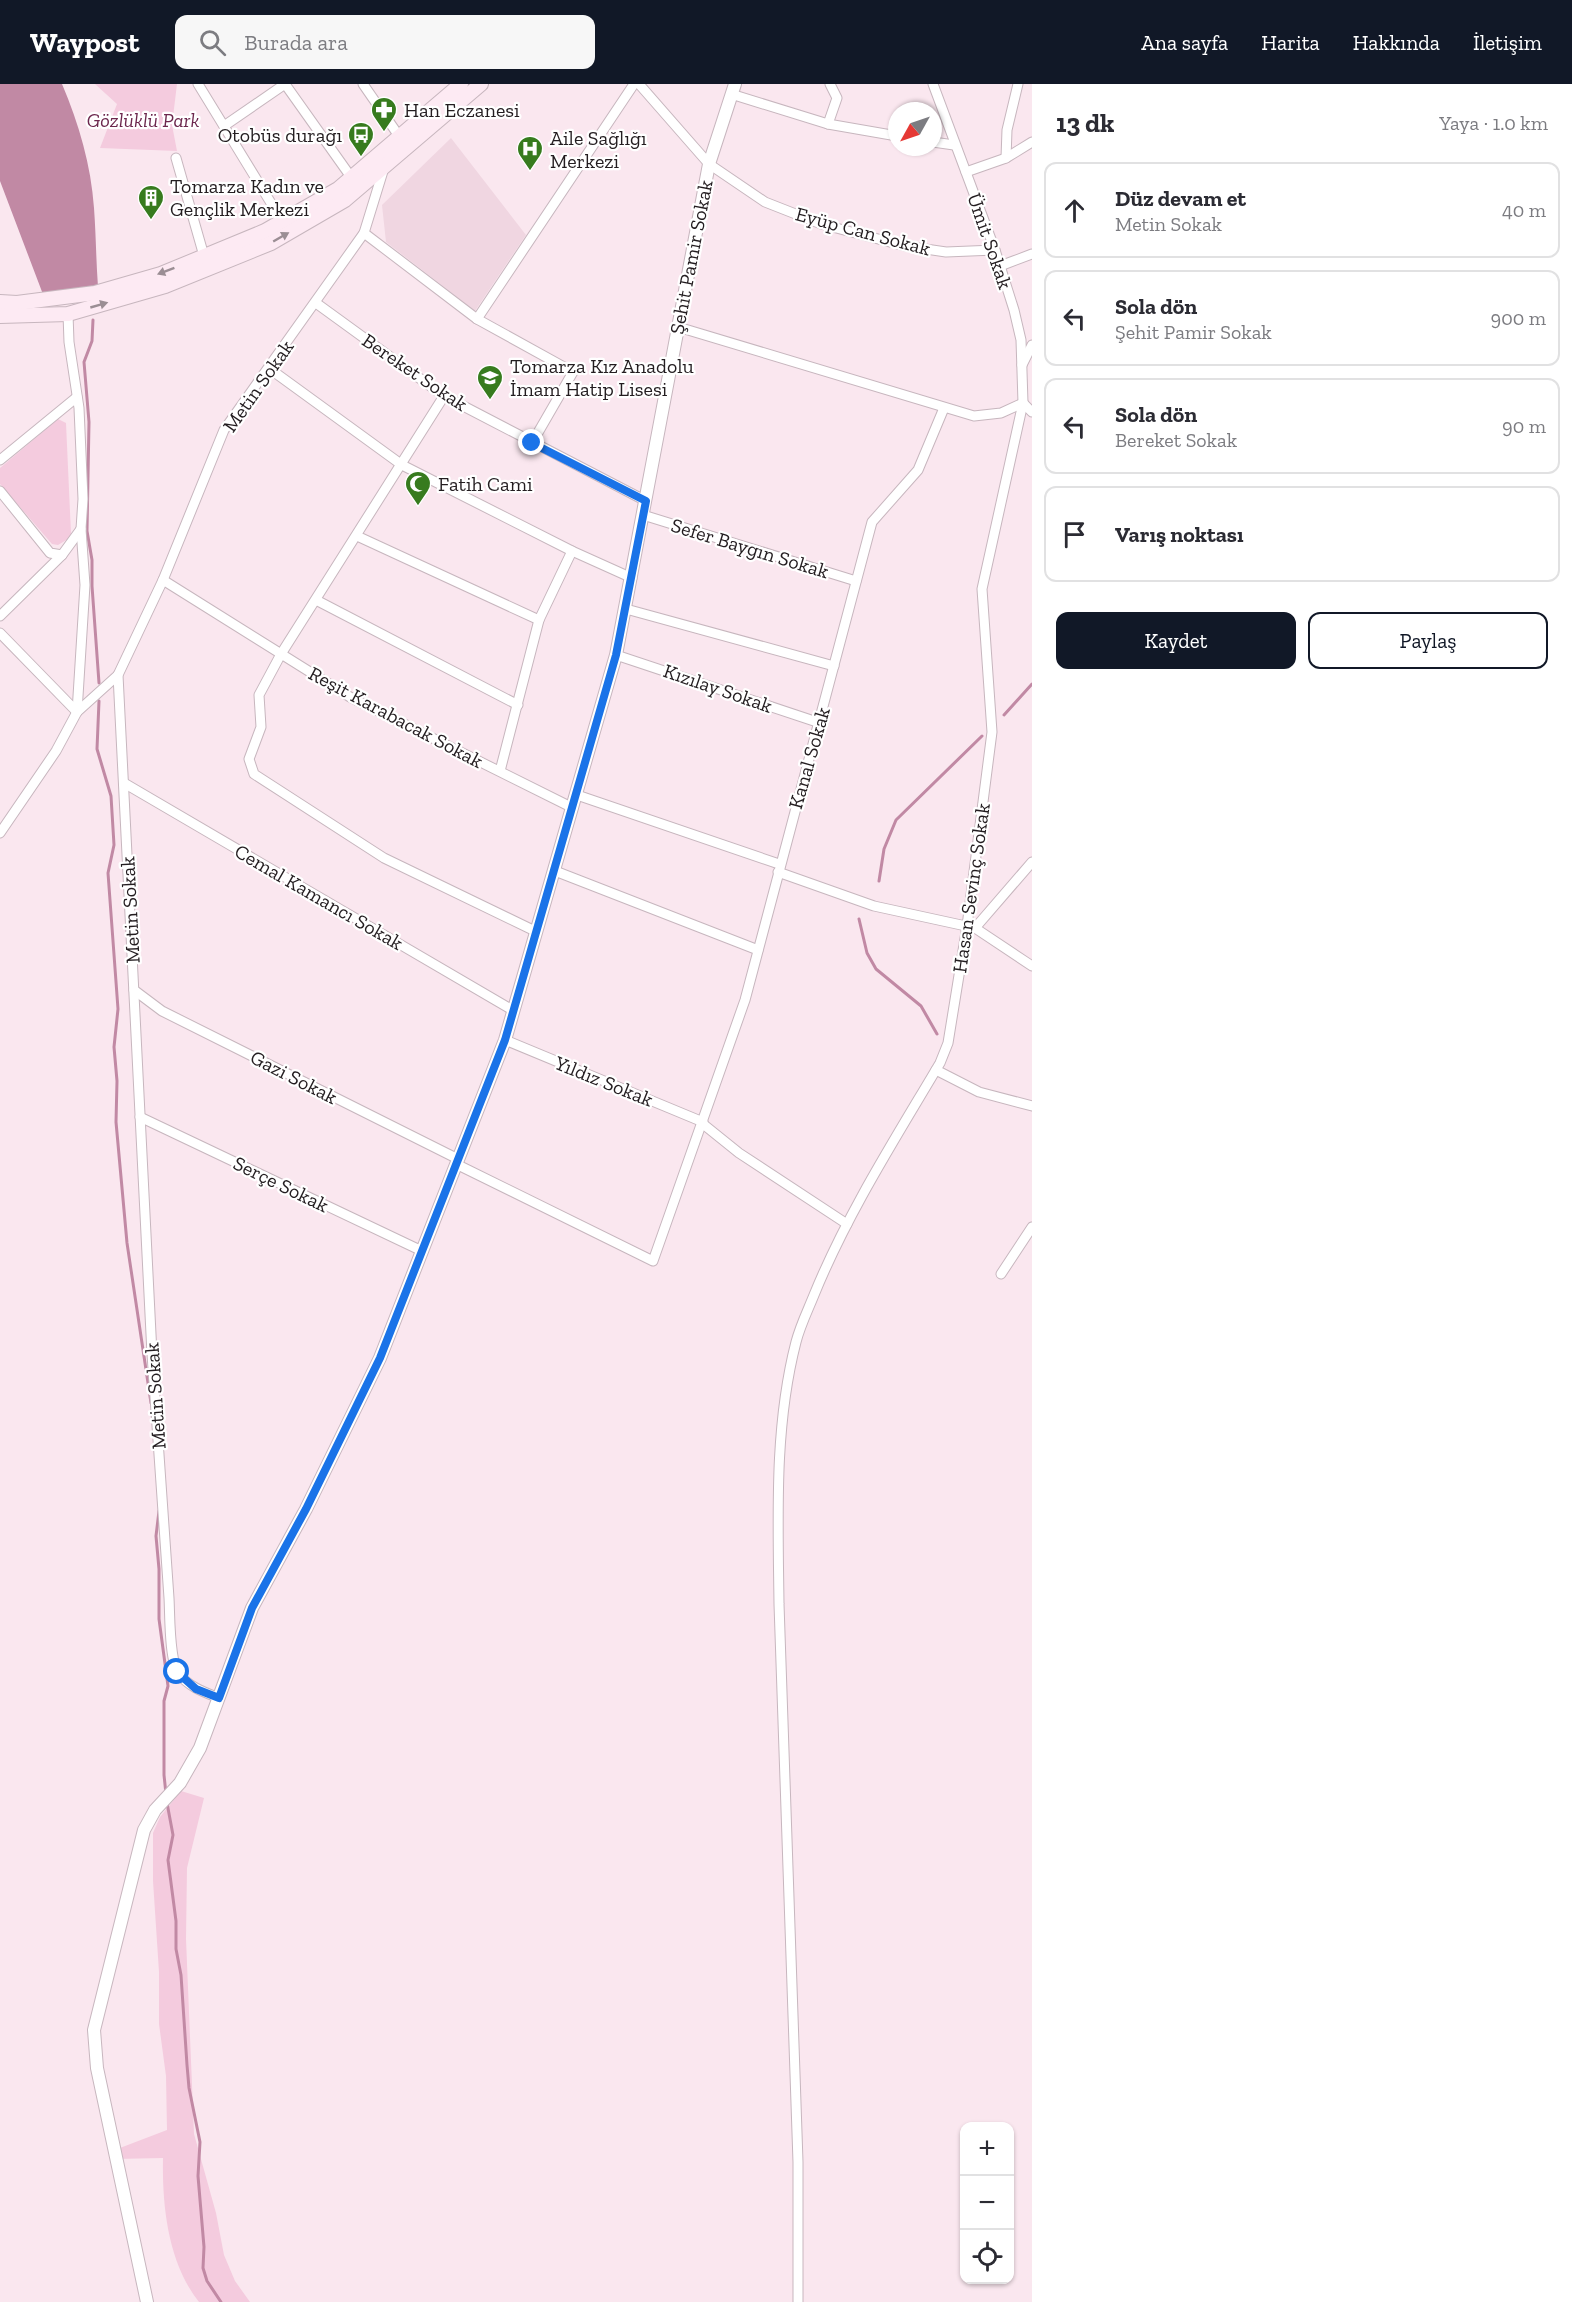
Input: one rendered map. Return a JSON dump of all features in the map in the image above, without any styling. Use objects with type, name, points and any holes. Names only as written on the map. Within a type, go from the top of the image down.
[{"type":"main road","points":[[0,302],[17,303],[95,293],[161,273],[265,231],[338,189],[461,84]]},
{"type":"main road","points":[[0,316],[68,314],[165,286],[271,243],[345,200],[481,84]]},
{"type":"street","points":[[198,84],[282,221]]},
{"type":"street","points":[[224,126],[285,84],[351,177]]},
{"type":"street","points":[[363,84],[399,136]]},
{"type":"street","points":[[477,319],[637,84]]},
{"type":"street","name":"Eyüp Can Sokak","points":[[637,84],[709,164],[765,202],[821,224],[905,246],[946,252],[995,250]]},
{"type":"street","points":[[828,124],[837,98],[830,84]]},
{"type":"street","name":"Ümit Sokak","points":[[933,84],[995,250],[1014,310],[1021,340],[1023,403]]},
{"type":"street","points":[[1006,158],[1007,130],[1018,84]]},
{"type":"street","points":[[733,89],[828,124],[888,134]]},
{"type":"street","name":"Şehit Pamir Sokak","points":[[147,2302],[97,2068],[94,2030],[144,1830],[155,1810],[180,1783],[200,1748],[252,1608],[306,1509],[380,1358],[505,1040],[616,655],[709,164],[733,89]]},
{"type":"street","points":[[966,172],[1006,158],[1032,142]]},
{"type":"street","points":[[942,143],[954,144]]},
{"type":"street","points":[[176,158],[204,256]]},
{"type":"street","name":"Metin Sokak","points":[[219,1698],[196,1689],[177,1672],[170,1638],[152,1354],[118,675],[163,580],[224,430],[270,369],[364,233],[385,166]]},
{"type":"street","points":[[364,233],[477,319],[573,372],[532,443]]},
{"type":"street","points":[[1000,266],[1032,254]]},
{"type":"street","name":"Bereket Sokak","points":[[316,303],[444,396],[646,501]]},
{"type":"street","points":[[68,314],[69,342],[77,397],[85,585],[76,712]]},
{"type":"street","points":[[678,327],[974,416],[1001,413],[1023,403],[1032,412]]},
{"type":"street","points":[[1021,367],[1032,345]]},
{"type":"street","points":[[270,369],[402,465],[572,551],[632,578]]},
{"type":"street","points":[[444,396],[281,654],[259,694],[261,727],[249,759],[254,774],[384,858],[537,932]]},
{"type":"street","points":[[0,460],[77,397]]},
{"type":"street","name":"Hasan Sevinç Sokak","points":[[798,2302],[797,2150],[779,1604],[778,1522],[782,1419],[796,1340],[827,1262],[938,1066],[948,1043],[971,927],[992,732],[982,589],[1023,403]]},
{"type":"street","name":"Kanal Sokak","points":[[653,1261],[745,1000],[778,868],[820,723],[872,522],[918,470],[944,408]]},
{"type":"street","points":[[0,491],[50,553],[62,555]]},
{"type":"street","name":"Sefer Baygın Sokak","points":[[643,515],[856,580]]},
{"type":"street","points":[[0,616],[62,555],[81,529]]},
{"type":"street","points":[[357,536],[539,620]]},
{"type":"street","points":[[500,771],[539,620],[572,551]]},
{"type":"street","name":"Reşit Karabacak Sokak","points":[[163,580],[350,697],[573,808]]},
{"type":"street","points":[[316,600],[518,705]]},
{"type":"street","points":[[626,609],[834,666]]},
{"type":"street","points":[[0,633],[76,712]]},
{"type":"street","name":"Kızılay Sokak","points":[[616,655],[820,723]]},
{"type":"street","points":[[1,830],[56,751],[76,712],[118,675]]},
{"type":"street","name":"Cemal Kamancı Sokak","points":[[124,783],[514,1011]]},
{"type":"street","points":[[577,795],[778,868],[874,906],[971,927],[1032,966]]},
{"type":"street","points":[[971,927],[1032,862]]},
{"type":"street","points":[[555,871],[758,950]]},
{"type":"street","name":"Gazi Sokak","points":[[134,990],[162,1011],[653,1261]]},
{"type":"street","name":"Yıldız Sokak","points":[[505,1040],[703,1123],[739,1153],[847,1224]]},
{"type":"street","points":[[938,1066],[979,1092],[1032,1106]]},
{"type":"street","name":"Serçe Sokak","points":[[140,1118],[422,1251]]},
{"type":"street","points":[[1001,1274],[1032,1227]]},
{"type":"shaded area","points":[[0,84],[62,84],[79,129],[90,176],[98,287],[44,297],[0,181]]},
{"type":"shaded area","points":[[451,138],[526,235],[475,311],[386,242],[382,205]]},
{"type":"green space","name":"Gözlüklü Park","points":[[95,84],[177,84],[172,125],[177,151],[100,148],[117,104]]},
{"type":"green space","points":[[58,419],[66,423],[71,534],[68,539],[58,545],[52,544],[0,484],[0,468]]},
{"type":"green space","points":[[181,1791],[204,1798],[187,1868],[186,1939],[194,2134],[216,2213],[224,2255],[235,2281],[250,2302],[199,2302],[180,2270],[169,2233],[164,2195],[163,2158],[115,2159],[112,2151],[167,2130],[166,2076],[159,2024],[153,1833],[160,1817]]},
{"type":"waterway","points":[[93,320],[92,341],[84,362],[89,422],[87,531],[92,560],[99,683]]},
{"type":"waterway","points":[[1004,715],[1032,684]]},
{"type":"waterway","points":[[99,701],[97,749],[111,796],[114,845],[108,873],[118,1009],[114,1047],[117,1081],[116,1122],[127,1243],[151,1403]]},
{"type":"waterway","points":[[879,881],[884,849],[896,820],[982,736]]},
{"type":"waterway","points":[[859,919],[867,953],[876,969],[921,1006],[937,1034]]},
{"type":"waterway","points":[[159,1511],[156,1536],[159,1569],[159,1619],[168,1686],[164,1701],[166,1794]]},
{"type":"waterway","points":[[167,1803],[173,1835],[168,1860],[176,1921],[176,1949],[181,1975],[189,2088],[200,2142],[198,2176],[204,2247],[203,2268],[207,2281],[221,2302]]},
{"type":"place","name":"Han Eczanesi","points":[[384,133]]},
{"type":"place","name":"Otobüs durağı","points":[[361,158]]},
{"type":"place","name":"Aile Sağlığı Merkezi","points":[[530,172]]},
{"type":"place","name":"Tomarza Kadın ve Gençlik Merkezi","points":[[151,221]]},
{"type":"place","name":"Tomarza Kız Anadolu İmam Hatip Lisesi","points":[[490,401]]},
{"type":"place","name":"Fatih Cami","points":[[418,507]]},
{"type":"route","points":[[177,1672],[196,1689],[219,1698],[252,1608],[306,1509],[380,1358],[505,1040],[577,795],[616,655],[646,501],[532,443]]}]
